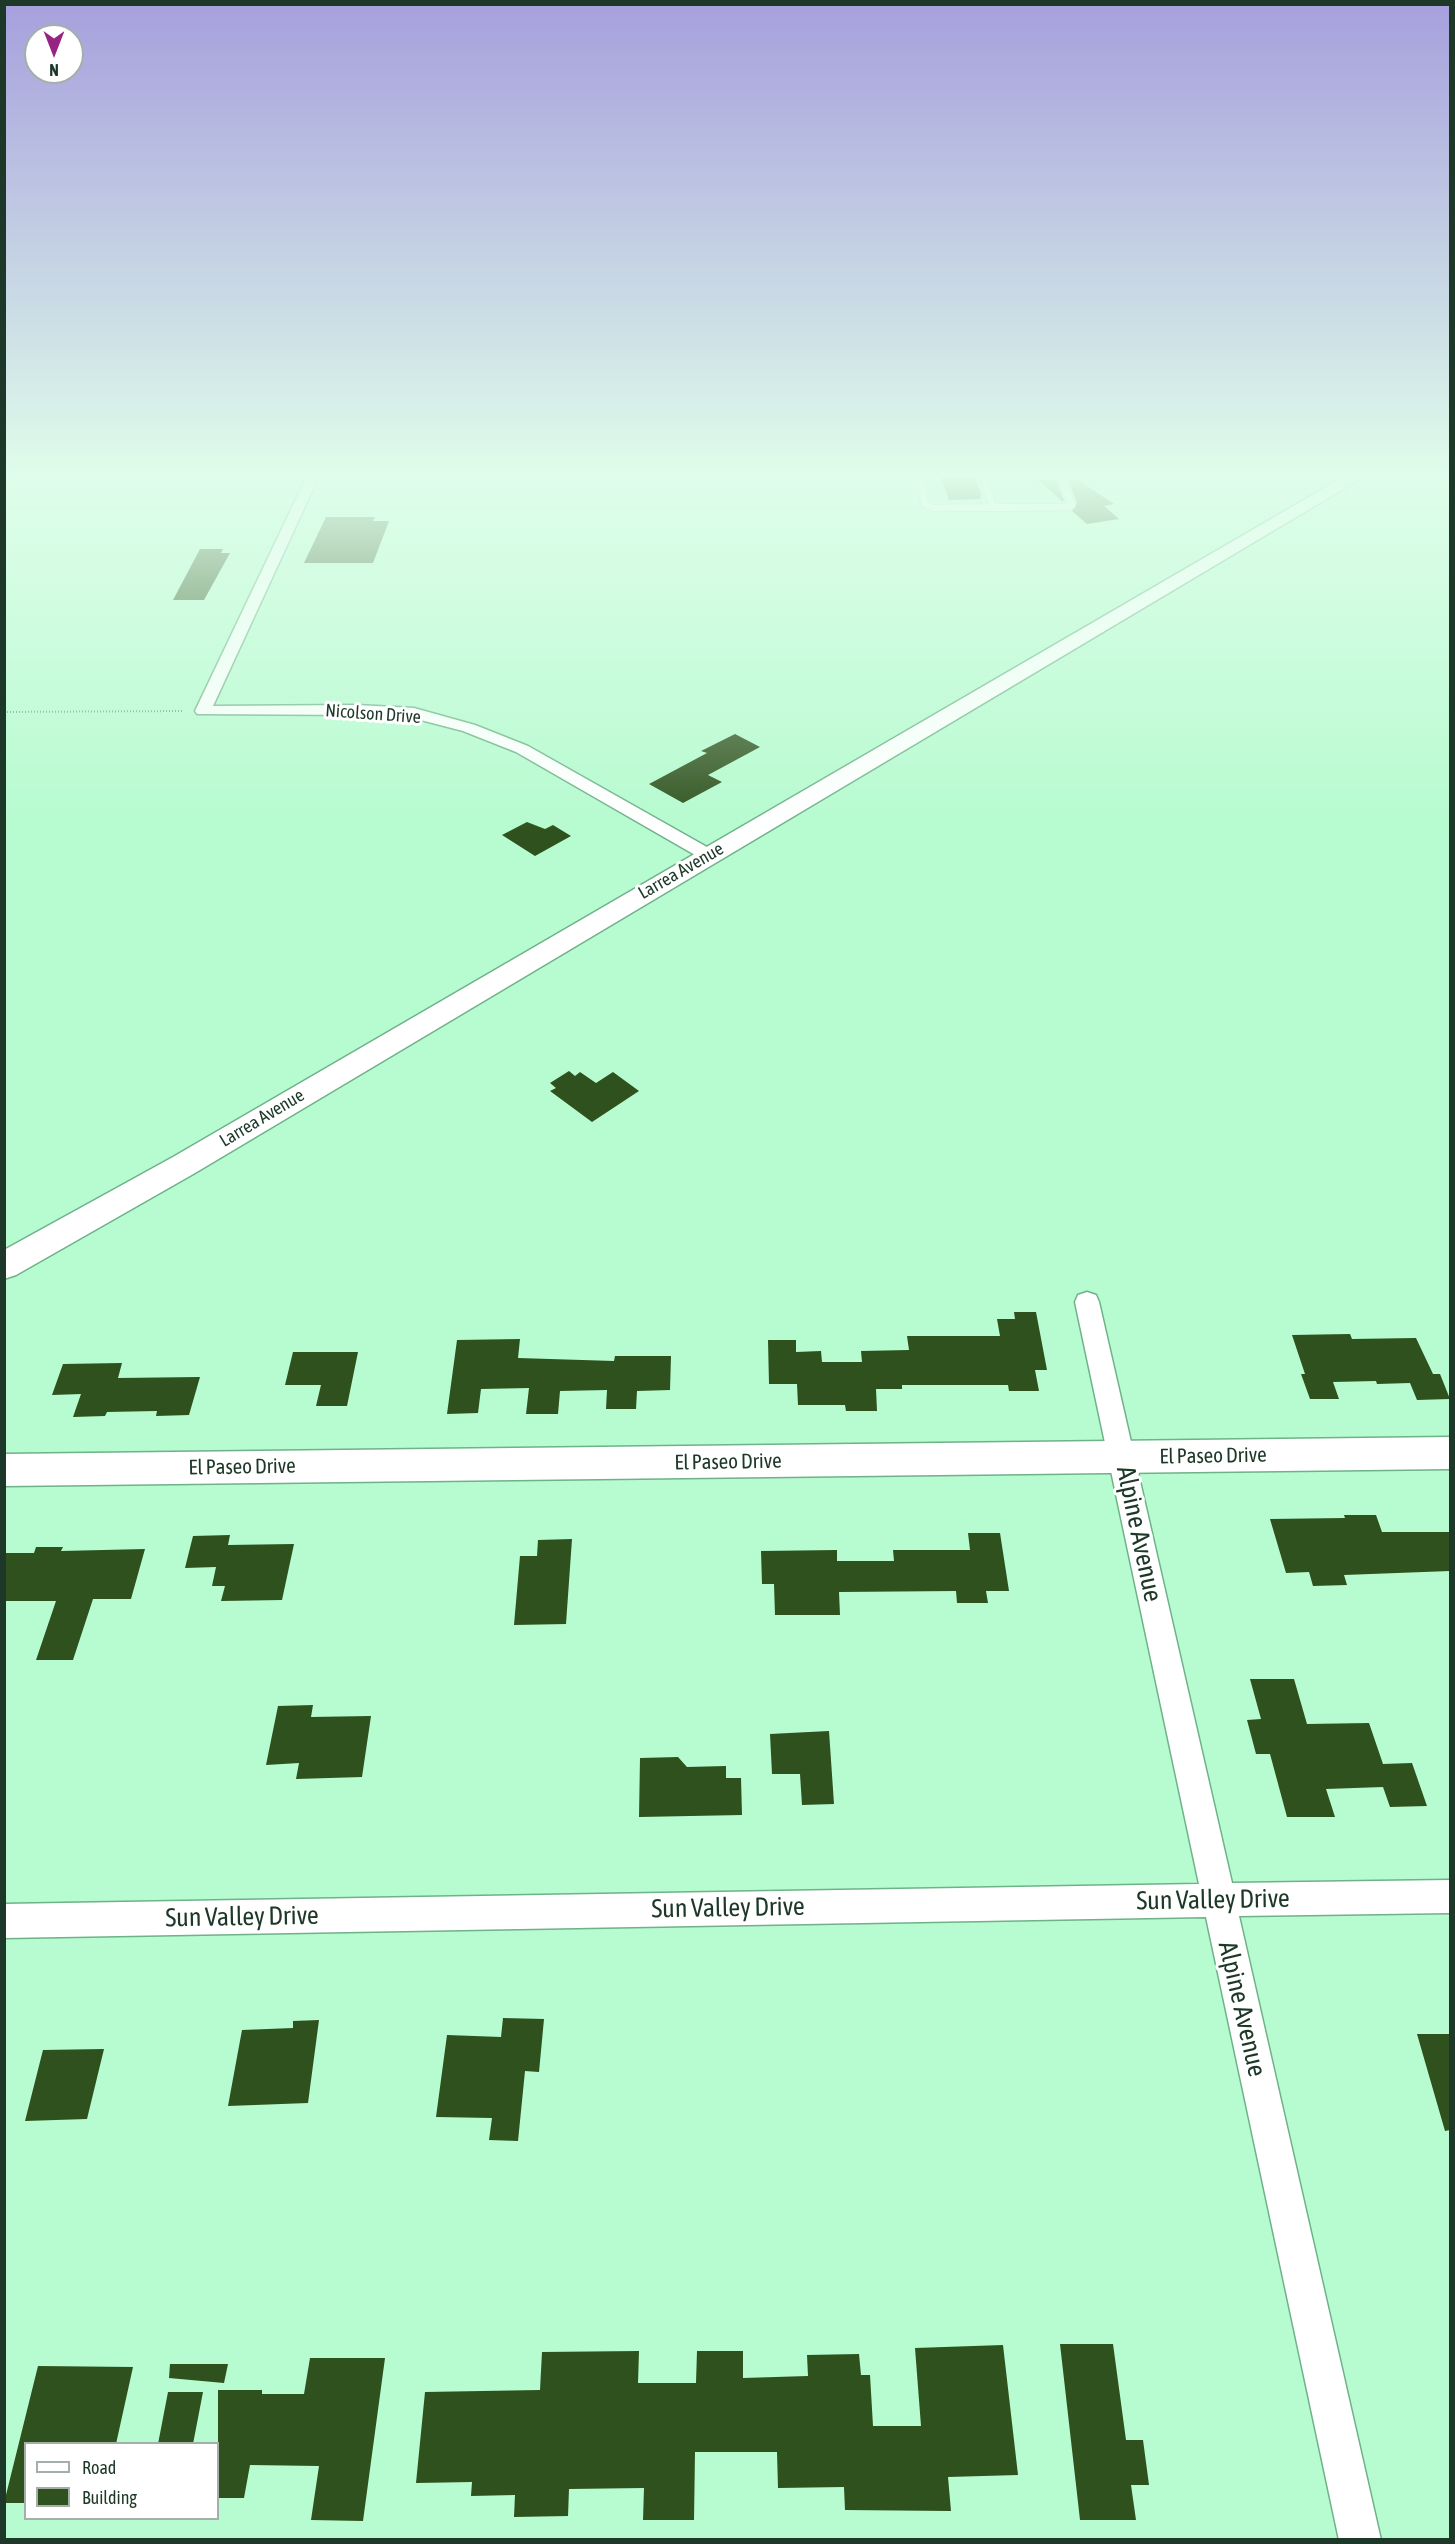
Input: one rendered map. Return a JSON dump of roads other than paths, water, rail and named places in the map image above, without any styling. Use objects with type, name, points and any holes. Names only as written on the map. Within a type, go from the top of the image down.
[{"type":"main road","name":"Larrea Avenue","points":[[4,1266],[184,1165],[1154,595]]},
{"type":"main road","name":"El Paseo Drive","points":[[4,1470],[1450,1453]]},
{"type":"street","name":"Nicolson Drive","points":[[257,595],[203,711],[414,713],[469,728],[522,749],[708,855]]},
{"type":"street","name":"Alpine Avenue","points":[[1087,1302],[1360,2540]]},
{"type":"street","name":"Sun Valley Drive","points":[[4,1921],[1450,1896]]}]
